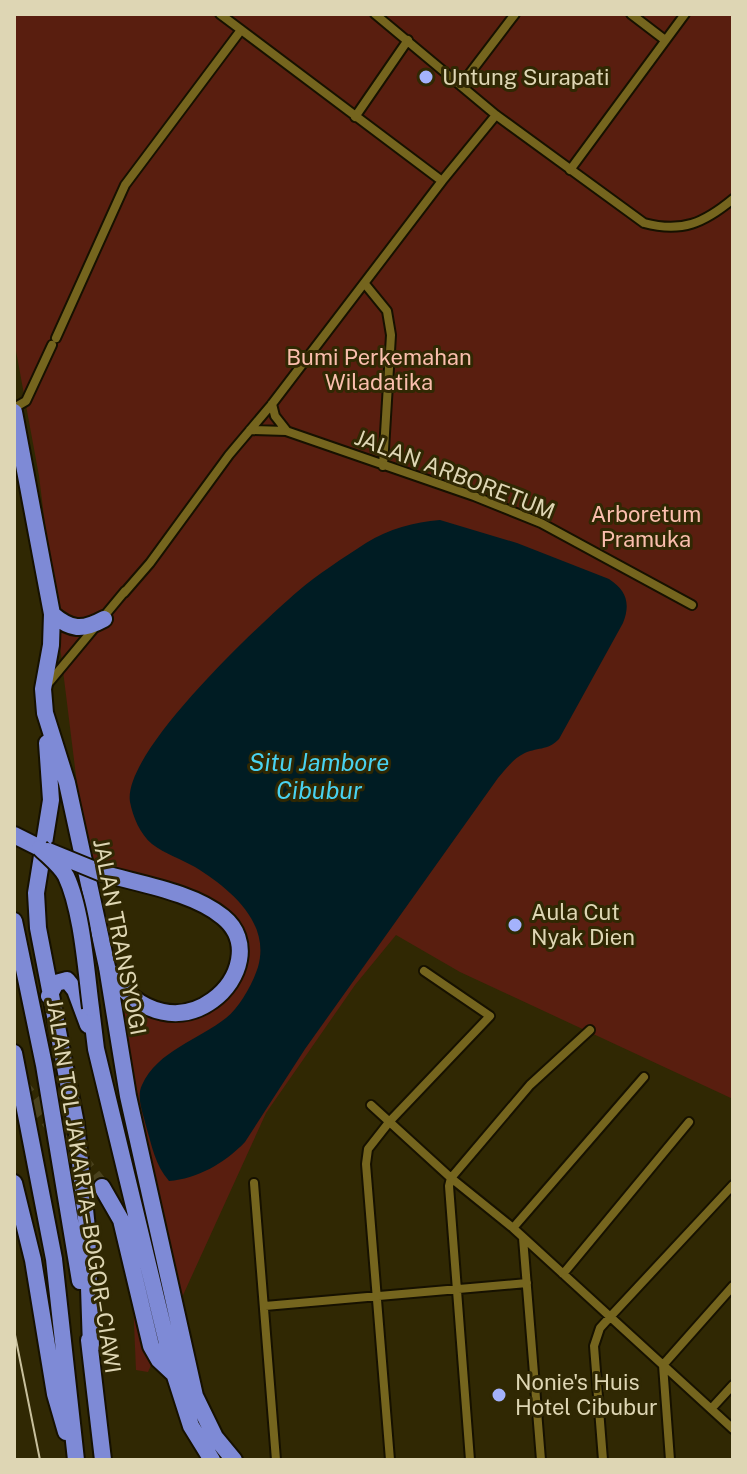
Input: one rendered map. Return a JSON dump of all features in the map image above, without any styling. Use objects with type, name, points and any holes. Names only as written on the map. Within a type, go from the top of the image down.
[{"type":"highway","name":"JALAN TRANSYOGI","points":[[14,410],[52,614],[51,645],[43,689],[45,713],[67,783],[107,967],[175,1376],[191,1426],[212,1460]]},
{"type":"highway","points":[[52,614],[64,625],[78,629],[88,628],[104,619]]},
{"type":"highway","points":[[45,713],[51,800],[36,893],[38,928],[76,1124],[87,1228],[91,1347]]},
{"type":"highway","points":[[14,835],[102,873],[195,900],[209,907],[233,927],[238,945],[235,970],[223,993],[204,1008],[183,1012],[169,1013],[147,1006],[126,991],[107,967]]},
{"type":"highway","name":"JALAN TRANSYOGI","points":[[40,848],[65,876],[71,892],[79,925],[96,1049],[195,1396],[215,1437],[234,1460]]},
{"type":"highway","name":"JALAN TOL JAKARTA–BOGOR–CIAWI","points":[[14,921],[44,1065],[91,1347],[103,1460]]},
{"type":"highway","points":[[49,996],[56,983],[67,980],[70,983],[96,1049]]},
{"type":"highway","name":"JALAN TOL JAKARTA–BOGOR–CIAWI","points":[[14,1053],[54,1259],[75,1460]]},
{"type":"highway","points":[[14,1183],[33,1260],[55,1394],[75,1460]]},
{"type":"highway","points":[[102,1187],[121,1220],[151,1346],[159,1360],[175,1376]]},
{"type":"street","points":[[220,14],[442,181]]},
{"type":"street","points":[[375,14],[496,115],[635,218],[671,229],[701,221],[733,199]]},
{"type":"street","points":[[461,85],[515,14]]},
{"type":"street","points":[[631,14],[665,40]]},
{"type":"street","points":[[570,170],[685,14]]},
{"type":"street","points":[[14,410],[26,401],[125,185],[241,30]]},
{"type":"street","points":[[355,117],[408,40]]},
{"type":"street","points":[[43,689],[104,619],[496,115]]},
{"type":"street","points":[[365,284],[387,311],[391,335],[383,466]]},
{"type":"street","points":[[272,404],[275,416],[286,431]]},
{"type":"street","name":"JALAN ARBORETUM","points":[[250,430],[286,431],[453,488],[541,523],[692,605]]},
{"type":"street","points":[[390,1460],[366,1164],[368,1149],[390,1121],[490,1016],[424,971]]},
{"type":"street","points":[[470,1460],[449,1186],[451,1178],[530,1085],[590,1030]]},
{"type":"street","points":[[513,1228],[644,1077]]},
{"type":"street","points":[[371,1105],[451,1178],[513,1228],[733,1429]]},
{"type":"street","points":[[563,1274],[689,1122]]},
{"type":"street","points":[[254,1183],[276,1460]]},
{"type":"street","points":[[603,1460],[594,1346],[596,1337],[610,1317],[733,1185]]},
{"type":"street","points":[[522,1237],[541,1460]]},
{"type":"street","points":[[265,1306],[527,1283]]},
{"type":"street","points":[[670,1460],[663,1365],[733,1286]]},
{"type":"street","points":[[711,1409],[733,1385]]},
{"type":"green space","name":"Bumi Perkemahan Wiladatika","points":[[14,14],[733,14],[733,1099],[460,972],[396,935],[355,985],[266,1113],[148,1372],[136,1370],[123,1066],[108,979],[173,1015],[232,983],[235,924],[111,871],[86,857],[39,476],[14,340]]},
{"type":"water","name":"Situ Jambore Cibubur","points":[[440,520],[517,543],[609,579],[619,588],[627,603],[623,623],[559,739],[519,756],[498,778],[305,1049],[245,1142],[210,1169],[169,1181],[157,1162],[150,1141],[140,1090],[149,1073],[168,1054],[216,1026],[236,1008],[253,980],[260,951],[253,921],[233,896],[208,875],[157,848],[144,835],[130,802],[133,780],[147,753],[196,691],[297,592],[375,538],[402,527]]},
{"type":"tunnel","points":[[18,1082],[102,1187]]},
{"type":"tram line","points":[[14,1330],[40,1460]]},
{"type":"place","name":"Untung Surapati","points":[[426,77]]},
{"type":"place","name":"Aula Cut Nyak Dien","points":[[515,925]]},
{"type":"place","name":"Nonie's Huis Hotel Cibubur","points":[[499,1395]]},
{"type":"park label","name":"Arboretum Pramuka","points":[[646,526]]}]
